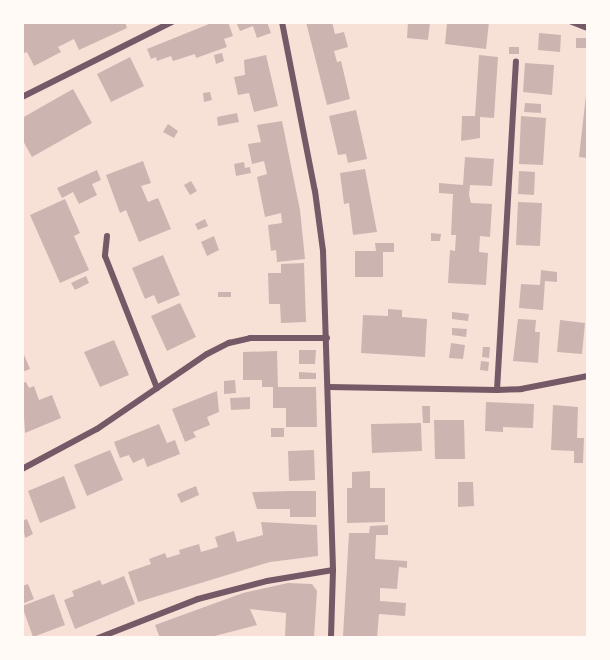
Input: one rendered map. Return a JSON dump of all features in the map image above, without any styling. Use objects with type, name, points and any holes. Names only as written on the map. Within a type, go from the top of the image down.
[{"type":"street","points":[[22,97],[172,22]]},
{"type":"street","points":[[282,22],[320,216],[329,387],[333,570],[331,638]]},
{"type":"street","points":[[572,22],[588,28]]},
{"type":"street","points":[[497,390],[516,62]]},
{"type":"street","points":[[107,236],[105,256],[157,388]]},
{"type":"street","points":[[22,469],[97,429],[207,354],[239,340],[272,336],[327,338]]},
{"type":"street","points":[[329,387],[521,389],[588,376]]},
{"type":"street","points":[[98,638],[198,599],[267,580],[333,570]]},
{"type":"building","points":[[22,22],[125,22],[127,28],[79,50],[74,39],[58,47],[61,52],[34,66],[27,52],[22,54]]},
{"type":"building","points":[[214,22],[228,22],[233,36],[224,39],[227,47],[196,58],[195,54],[173,61],[171,56],[157,61],[156,57],[151,59],[147,49]]},
{"type":"building","points":[[236,22],[267,22],[271,33],[257,38],[253,26],[240,31]]},
{"type":"building","points":[[306,22],[332,22],[335,34],[344,32],[348,47],[334,51],[337,62],[341,61],[350,99],[327,105]]},
{"type":"building","points":[[408,22],[430,22],[428,40],[407,38]]},
{"type":"building","points":[[447,22],[489,22],[486,49],[445,44]]},
{"type":"building","points":[[539,33],[561,35],[560,52],[538,50]]},
{"type":"building","points":[[576,38],[588,38],[588,48],[576,48]]},
{"type":"building","points":[[509,47],[519,47],[519,54],[509,54]]},
{"type":"building","points":[[222,53],[224,61],[216,64],[214,55]]},
{"type":"building","points":[[266,55],[278,106],[254,112],[249,93],[238,95],[234,77],[245,75],[244,60]]},
{"type":"building","points":[[479,55],[498,57],[494,118],[480,117],[480,138],[461,141],[462,116],[475,116]]},
{"type":"building","points":[[130,57],[144,86],[111,102],[97,74]]},
{"type":"building","points":[[525,63],[554,65],[552,95],[523,92]]},
{"type":"building","points":[[73,89],[92,123],[32,157],[22,139],[22,118]]},
{"type":"building","points":[[210,92],[212,100],[204,102],[203,93]]},
{"type":"building","points":[[586,95],[588,95],[588,158],[579,157]]},
{"type":"building","points":[[525,103],[541,104],[541,113],[524,112]]},
{"type":"building","points":[[356,110],[367,159],[348,163],[346,154],[338,155],[329,116]]},
{"type":"building","points":[[237,113],[239,122],[218,126],[217,117]]},
{"type":"building","points":[[521,116],[546,118],[543,165],[519,164]]},
{"type":"building","points":[[282,121],[300,210],[305,259],[277,262],[276,250],[271,251],[268,225],[282,223],[281,213],[265,217],[257,177],[267,174],[264,161],[252,164],[248,144],[261,142],[257,125]]},
{"type":"building","points":[[168,124],[178,131],[174,138],[163,132]]},
{"type":"building","points":[[465,157],[494,159],[492,186],[470,185],[469,195],[471,203],[492,204],[490,237],[480,236],[479,252],[488,253],[486,285],[448,283],[450,250],[455,251],[456,235],[451,235],[453,194],[439,193],[439,183],[463,185]]},
{"type":"building","points":[[143,161],[151,183],[141,186],[148,202],[158,198],[171,229],[139,242],[126,210],[120,213],[106,175]]},
{"type":"building","points":[[244,162],[245,168],[250,167],[251,173],[236,176],[234,164]]},
{"type":"building","points":[[365,169],[377,232],[353,235],[349,203],[344,204],[340,173]]},
{"type":"building","points":[[97,170],[101,180],[92,184],[97,195],[79,204],[73,192],[62,198],[57,188]]},
{"type":"building","points":[[519,171],[535,172],[534,195],[518,194]]},
{"type":"building","points":[[191,181],[197,191],[190,195],[184,185]]},
{"type":"building","points":[[65,199],[80,233],[74,236],[89,270],[60,283],[30,215]]},
{"type":"building","points":[[518,202],[542,203],[540,246],[516,245]]},
{"type":"building","points":[[205,219],[208,226],[198,230],[195,224]]},
{"type":"building","points":[[431,233],[441,234],[440,241],[431,241]]},
{"type":"building","points":[[214,236],[219,250],[207,256],[201,242]]},
{"type":"building","points":[[375,243],[394,243],[394,252],[383,252],[383,277],[355,277],[355,251],[376,251]]},
{"type":"building","points":[[163,255],[180,295],[158,304],[154,295],[145,299],[132,268]]},
{"type":"building","points":[[304,263],[306,322],[281,323],[280,304],[269,304],[268,273],[281,273],[281,264]]},
{"type":"building","points":[[541,270],[557,272],[557,282],[545,281],[543,310],[519,308],[521,284],[540,285]]},
{"type":"building","points":[[86,276],[89,283],[75,290],[71,283]]},
{"type":"building","points":[[218,292],[231,292],[231,297],[218,297]]},
{"type":"building","points":[[180,303],[196,337],[167,351],[151,316]]},
{"type":"building","points":[[388,309],[402,310],[402,317],[427,319],[425,357],[361,353],[363,315],[388,316]]},
{"type":"building","points":[[452,312],[469,314],[468,321],[452,319]]},
{"type":"building","points":[[518,319],[536,320],[535,332],[540,332],[538,363],[513,361]]},
{"type":"building","points":[[560,320],[585,323],[582,354],[557,352]]},
{"type":"building","points":[[452,328],[467,329],[466,337],[452,335]]},
{"type":"building","points":[[114,340],[129,375],[100,387],[84,352]]},
{"type":"building","points":[[451,343],[465,345],[463,359],[449,358]]},
{"type":"building","points":[[483,347],[490,347],[489,358],[482,357]]},
{"type":"building","points":[[22,350],[30,369],[22,372]]},
{"type":"building","points":[[299,350],[316,350],[315,364],[299,364]]},
{"type":"building","points":[[277,351],[278,387],[316,387],[317,427],[286,427],[286,408],[273,408],[273,387],[262,387],[262,380],[243,380],[243,352]]},
{"type":"building","points":[[481,361],[489,362],[488,371],[480,370]]},
{"type":"building","points":[[299,372],[316,373],[316,379],[299,379]]},
{"type":"building","points":[[235,380],[236,393],[224,394],[224,381]]},
{"type":"building","points":[[26,382],[29,388],[34,386],[39,400],[52,395],[61,418],[25,433],[22,383]]},
{"type":"building","points":[[217,391],[219,412],[207,417],[210,425],[193,432],[196,437],[185,442],[172,409]]},
{"type":"building","points":[[250,397],[250,409],[231,410],[230,398]]},
{"type":"building","points":[[486,402],[534,404],[533,428],[503,427],[503,432],[485,431]]},
{"type":"building","points":[[553,405],[578,407],[577,438],[584,438],[583,463],[574,463],[574,451],[551,450]]},
{"type":"building","points":[[422,406],[430,406],[430,423],[423,423]]},
{"type":"building","points":[[434,420],[464,420],[465,459],[435,459]]},
{"type":"building","points":[[421,423],[422,451],[372,453],[371,424]]},
{"type":"building","points":[[159,424],[167,443],[175,440],[180,454],[147,467],[144,458],[133,463],[129,455],[120,458],[114,442]]},
{"type":"building","points":[[271,428],[284,428],[284,437],[271,437]]},
{"type":"building","points":[[110,450],[123,480],[87,496],[74,465]]},
{"type":"building","points":[[314,450],[315,480],[289,481],[288,451]]},
{"type":"building","points":[[370,471],[370,488],[385,488],[385,522],[347,523],[347,488],[352,488],[352,472]]},
{"type":"building","points":[[64,476],[76,508],[40,523],[28,491]]},
{"type":"building","points":[[458,482],[473,482],[474,506],[458,507]]},
{"type":"building","points":[[196,486],[199,495],[181,503],[177,494]]},
{"type":"building","points":[[316,491],[316,517],[290,517],[290,509],[257,509],[252,492]]},
{"type":"building","points":[[27,519],[33,534],[25,538],[22,521]]},
{"type":"building","points":[[261,522],[317,525],[318,556],[270,562],[138,602],[128,572],[151,564],[149,559],[165,553],[167,558],[180,554],[179,550],[199,544],[201,552],[218,547],[215,537],[234,531],[237,542],[263,535]]},
{"type":"building","points":[[388,525],[388,535],[376,535],[375,559],[407,561],[407,568],[399,567],[397,589],[380,588],[380,601],[406,603],[405,616],[379,614],[377,638],[343,636],[349,533],[369,533],[370,526]]},
{"type":"building","points":[[124,576],[135,604],[75,629],[64,600],[74,596],[72,591],[100,580],[102,585]]},
{"type":"building","points":[[288,583],[312,584],[317,591],[314,638],[285,638],[286,613],[250,609],[257,625],[207,638],[160,638],[155,625],[243,593]]},
{"type":"building","points":[[28,584],[34,599],[22,604],[22,586]]},
{"type":"building","points":[[54,594],[65,625],[33,637],[22,606]]}]
